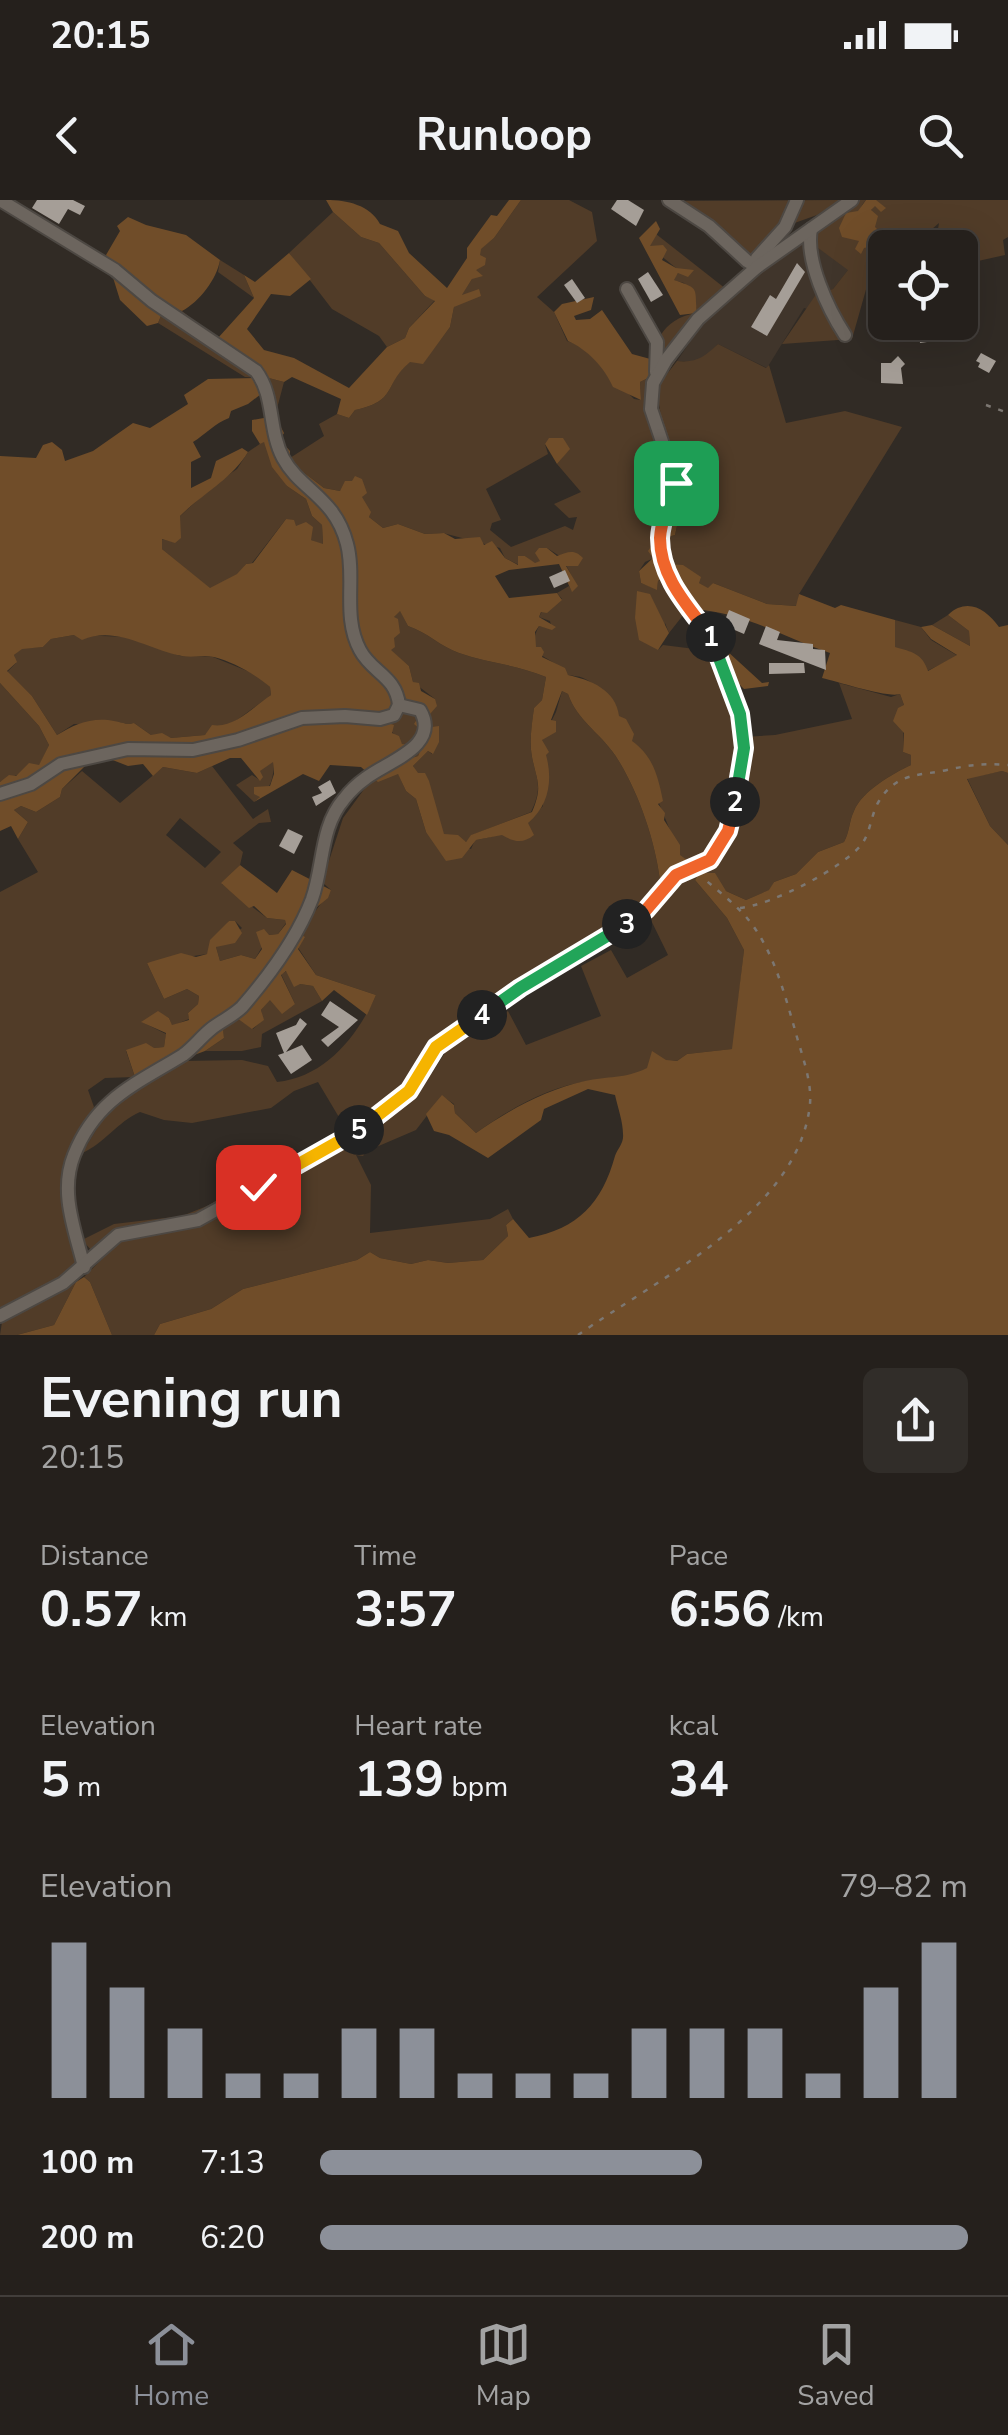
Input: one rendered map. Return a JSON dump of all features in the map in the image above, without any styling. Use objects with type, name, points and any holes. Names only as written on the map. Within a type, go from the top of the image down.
[{"type":"street","points":[[0,200],[115,270],[152,301],[256,370],[266,384],[276,443],[286,464],[320,496],[336,516],[346,538],[352,564],[351,625],[360,652],[396,687],[399,705],[394,715],[380,719],[302,718],[238,740],[193,750],[128,748],[61,764],[31,784],[0,794]]},
{"type":"street","points":[[669,200],[709,226],[757,267]]},
{"type":"street","points":[[757,267],[756,258],[786,226],[796,200]]},
{"type":"street","points":[[656,375],[694,324],[757,267],[852,200]]},
{"type":"street","points":[[811,229],[808,242],[825,300],[845,335]]},
{"type":"street","points":[[0,1316],[63,1284],[118,1235],[198,1220],[352,1136],[409,1091],[436,1047],[520,988],[615,933],[646,910],[676,875],[710,860],[728,831],[744,748],[740,714],[710,636],[680,597],[664,566],[660,535],[676,483],[650,409],[657,342],[626,289]]},
{"type":"street","points":[[654,335],[664,337],[694,324]]},
{"type":"street","points":[[84,1266],[67,1188],[74,1155],[88,1127],[113,1097],[186,1052],[239,1010],[265,977],[312,900],[328,824],[343,800],[366,777],[410,752],[425,733],[420,710],[399,705]]},
{"type":"path","points":[[986,406],[1008,413]]},
{"type":"path","points":[[738,909],[778,899],[849,856],[867,836],[882,796],[903,778],[970,764],[1008,765]]},
{"type":"path","points":[[578,1335],[704,1250],[766,1195],[798,1148],[810,1100],[786,997],[771,958],[750,922],[694,869]]},
{"type":"shaded area","points":[[326,200],[357,205],[380,224],[398,231],[409,253],[447,288],[467,258],[467,248],[491,215],[497,216],[509,200],[521,200],[494,238],[481,249],[485,265],[476,270],[483,276],[472,279],[462,295],[479,289],[481,296],[454,307],[450,327],[423,364],[410,362],[384,397],[355,410],[349,418],[337,414],[341,399],[292,377],[284,382],[265,377],[218,338],[254,298],[244,275],[255,282],[289,253],[311,279],[290,296],[271,294],[247,329],[264,350],[294,358],[349,388],[387,347],[405,338],[409,328],[435,301],[425,296],[379,243],[361,237],[333,212]]},
{"type":"shaded area","points":[[521,200],[569,200],[592,212],[597,241],[537,297],[554,312],[567,341],[581,346],[634,399],[641,400],[640,382],[648,378],[661,335],[675,321],[697,313],[695,300],[684,283],[673,280],[678,273],[676,268],[649,246],[656,234],[726,289],[657,383],[653,402],[671,455],[653,515],[654,558],[639,571],[641,583],[657,589],[658,581],[673,575],[684,614],[669,633],[665,623],[658,650],[663,645],[695,649],[715,640],[740,685],[744,737],[775,735],[852,719],[839,683],[891,697],[900,694],[904,705],[903,752],[911,755],[911,765],[864,797],[854,811],[844,842],[818,852],[796,874],[774,882],[770,890],[746,900],[726,891],[705,872],[698,873],[695,880],[727,918],[744,950],[733,1049],[687,1054],[626,1078],[558,1088],[515,1108],[476,1133],[455,1113],[454,1104],[442,1096],[416,1130],[363,1156],[356,1155],[371,1185],[370,1233],[490,1219],[508,1209],[513,1219],[506,1225],[508,1236],[483,1260],[428,1260],[411,1264],[370,1252],[357,1260],[243,1289],[211,1309],[160,1324],[154,1335],[112,1335],[90,1282],[84,1277],[117,1244],[92,1251],[82,1240],[114,1224],[182,1216],[207,1206],[346,1129],[318,1082],[294,1091],[271,1108],[192,1123],[140,1112],[82,1153],[107,1112],[120,1099],[184,1061],[242,1060],[268,1066],[277,1082],[310,1072],[349,1040],[376,995],[316,975],[297,946],[302,942],[299,933],[331,890],[322,882],[343,818],[373,777],[398,773],[406,791],[416,799],[426,832],[471,849],[475,840],[512,829],[543,806],[542,740],[562,691],[623,769],[650,832],[658,865],[660,880],[647,898],[428,1047],[420,1067],[432,1073],[448,1048],[508,1011],[526,1045],[601,1016],[581,966],[611,950],[627,978],[668,955],[647,912],[680,854],[652,786],[625,730],[597,688],[583,678],[568,675],[537,651],[535,644],[539,626],[552,629],[550,621],[539,617],[542,611],[562,599],[557,593],[569,586],[572,591],[577,586],[566,565],[572,564],[547,548],[541,561],[535,564],[519,556],[519,565],[505,558],[500,548],[443,533],[425,534],[398,524],[383,528],[369,517],[370,512],[352,482],[340,491],[324,488],[290,462],[290,458],[324,436],[319,424],[337,414],[349,418],[355,410],[378,402],[410,361],[423,363],[450,327],[454,307],[472,279],[480,249],[494,238]],"holes":[[[545,444],[569,449],[557,464],[581,492],[554,504],[569,518],[577,517],[573,530],[565,526],[511,547],[490,530],[492,523],[501,520],[486,489],[548,454]]]},
{"type":"shaded area","points":[[841,200],[817,215],[789,225],[748,271],[716,240],[669,208],[667,201]]},
{"type":"shaded area","points":[[855,200],[866,200],[858,223],[864,248],[868,240],[868,285],[852,339],[782,344],[817,293],[833,289],[848,270],[814,245],[820,227]]},
{"type":"shaded area","points":[[866,200],[876,200],[886,208],[881,212],[875,206],[871,210],[878,216],[878,230],[868,230],[868,247],[861,254],[855,249],[859,241],[842,237],[839,228],[846,213],[858,211]]},
{"type":"shaded area","points":[[876,200],[1008,200],[1005,255],[978,261],[978,230],[938,230],[939,223],[931,230],[873,230],[871,210]]},
{"type":"shaded area","points":[[333,212],[361,237],[379,243],[425,296],[435,300],[409,328],[405,338],[387,347],[379,336],[332,309],[289,253]]},
{"type":"shaded area","points":[[128,217],[186,235],[220,260],[211,282],[195,302],[182,311],[165,306],[158,323],[147,326],[120,300],[106,255],[120,231],[117,226]]},
{"type":"shaded area","points":[[656,221],[660,229],[650,246],[663,245],[667,250],[662,260],[676,268],[694,270],[688,277],[678,273],[674,280],[694,290],[697,313],[680,315],[639,238]]},
{"type":"shaded area","points":[[820,227],[814,245],[849,269],[833,289],[818,293],[808,309],[804,308],[767,368],[718,344],[703,359],[677,361],[726,289]]},
{"type":"shaded area","points":[[220,260],[244,275],[254,298],[218,272]]},
{"type":"shaded area","points":[[594,297],[591,310],[574,316],[576,320],[590,319],[602,310],[632,354],[654,360],[648,378],[640,382],[641,400],[613,387],[595,360],[568,341],[554,312],[562,304]]},
{"type":"shaded area","points":[[165,306],[182,311],[265,377],[284,382],[275,416],[258,378],[245,377],[158,323]]},
{"type":"shaded area","points":[[705,318],[660,383],[658,405],[689,500],[675,535],[668,537],[667,564],[683,565],[701,577],[699,583],[708,588],[713,583],[767,604],[796,606],[799,594],[835,608],[841,605],[895,620],[895,647],[919,657],[928,671],[957,655],[931,639],[921,627],[932,625],[970,646],[969,631],[948,615],[955,610],[969,606],[988,615],[999,627],[1008,625],[1008,773],[967,779],[990,826],[1008,845],[1008,1335],[154,1335],[160,1324],[211,1309],[243,1289],[357,1260],[370,1252],[411,1264],[428,1260],[483,1260],[508,1236],[506,1225],[513,1219],[529,1238],[561,1228],[586,1211],[603,1187],[623,1140],[615,1095],[588,1089],[544,1109],[541,1120],[488,1158],[449,1135],[434,1131],[426,1114],[442,1095],[476,1133],[542,1095],[647,1068],[652,1051],[666,1060],[677,1061],[687,1054],[732,1049],[744,950],[727,918],[695,880],[699,873],[715,873],[726,891],[746,900],[769,890],[774,882],[796,874],[818,852],[844,842],[854,811],[864,797],[911,765],[911,755],[903,752],[904,733],[893,721],[898,708],[904,705],[900,694],[875,692],[822,678],[830,653],[737,617],[703,610],[698,614],[664,577],[658,581],[657,590],[641,583],[639,571],[653,558],[648,551],[655,541],[653,519],[658,479],[663,475],[656,464],[671,455],[653,402],[657,383]]},
{"type":"shaded area","points":[[718,344],[766,368],[769,365],[786,423],[845,411],[902,427],[799,594],[797,606],[767,604],[713,583],[709,589],[666,564],[668,537],[675,535],[679,517],[657,393],[677,361],[700,358]]},
{"type":"shaded area","points":[[258,378],[261,394],[231,411],[229,418],[193,442],[201,457],[191,462],[191,488],[211,478],[216,461],[242,448],[248,452],[225,478],[180,516],[181,538],[175,543],[162,539],[162,549],[210,588],[253,563],[286,519],[294,520],[296,526],[306,522],[313,527],[311,540],[323,544],[322,525],[312,516],[306,499],[287,486],[272,467],[264,442],[260,444],[252,431],[252,420],[275,416],[284,433],[280,440],[290,451],[290,462],[324,488],[340,491],[345,481],[352,481],[355,476],[362,479],[367,493],[362,497],[371,512],[369,517],[383,528],[398,524],[425,534],[444,533],[455,539],[480,537],[484,545],[492,541],[505,558],[518,565],[518,556],[535,563],[540,561],[535,553],[539,548],[547,548],[557,556],[571,552],[583,558],[578,566],[566,566],[578,586],[572,592],[559,564],[509,570],[495,576],[509,598],[557,593],[562,600],[539,617],[556,627],[552,630],[539,626],[535,632],[536,647],[544,652],[542,657],[565,668],[568,675],[608,693],[619,716],[626,719],[634,734],[632,741],[654,767],[664,820],[680,845],[680,855],[691,863],[632,923],[660,880],[650,832],[615,755],[562,691],[551,720],[556,721],[556,732],[542,740],[549,752],[549,783],[541,809],[528,823],[534,835],[522,841],[502,835],[476,840],[462,858],[446,861],[426,832],[416,799],[406,791],[398,774],[378,782],[361,767],[330,765],[319,781],[303,774],[254,802],[260,797],[254,794],[254,787],[270,786],[273,762],[260,771],[260,781],[241,758],[230,758],[197,773],[163,767],[153,776],[143,764],[128,766],[110,759],[89,762],[62,789],[60,797],[36,812],[21,806],[14,810],[28,822],[18,839],[11,826],[0,831],[0,782],[9,775],[16,776],[29,763],[39,765],[49,745],[39,726],[0,683],[0,456],[36,458],[43,445],[52,442],[62,450],[65,461],[93,451],[133,423],[150,428],[188,404],[184,395],[208,379]],"holes":[[[400,611],[408,626],[452,650],[546,677],[542,700],[534,708],[532,726],[531,751],[538,790],[532,812],[471,835],[466,842],[458,835],[444,834],[429,781],[425,773],[418,773],[413,766],[428,751],[433,754],[439,742],[439,726],[432,727],[419,716],[414,724],[427,735],[418,756],[408,759],[410,745],[402,744],[399,736],[392,733],[394,725],[384,722],[408,710],[430,714],[437,706],[435,699],[413,682],[409,666],[391,650],[400,633],[398,619],[394,617]],[[74,635],[82,640],[108,635],[182,656],[221,659],[264,682],[271,695],[236,720],[212,725],[205,735],[151,735],[134,723],[112,720],[81,723],[57,735],[32,696],[7,671],[17,662],[14,655],[22,649],[43,647],[51,639]]]},
{"type":"shaded area","points":[[549,438],[563,438],[570,449],[557,464],[545,444]]},
{"type":"shaded area","points":[[264,441],[287,486],[306,499],[312,516],[322,525],[323,545],[286,519],[252,563],[210,589],[162,549],[161,539],[175,542],[179,517]]},
{"type":"shaded area","points":[[637,591],[650,594],[669,633],[658,650],[639,640],[635,618]]},
{"type":"shaded area","points":[[400,610],[408,626],[452,650],[546,677],[542,700],[534,708],[531,751],[538,790],[531,812],[472,835],[466,842],[444,835],[413,766],[428,751],[432,754],[428,734],[418,756],[407,759],[402,744],[384,722],[435,699],[413,682],[409,666],[390,650],[393,618]]},
{"type":"shaded area","points":[[948,615],[969,631],[970,646],[932,625]]},
{"type":"shaded area","points":[[895,620],[921,627],[931,640],[958,656],[927,671],[895,648]]},
{"type":"shaded area","points":[[74,635],[130,637],[180,656],[213,657],[257,675],[270,687],[271,695],[237,720],[205,735],[151,735],[134,723],[74,724],[57,735],[32,696],[7,672],[16,663],[14,655],[22,648],[43,647],[51,639]]},
{"type":"shaded area","points":[[715,640],[762,683],[769,682],[768,686],[725,686]]},
{"type":"shaded area","points":[[0,683],[39,726],[49,745],[39,766],[0,782]]},
{"type":"shaded area","points":[[273,761],[270,784],[254,802],[236,785],[252,775],[260,780],[259,771]]},
{"type":"shaded area","points":[[212,766],[253,819],[268,809],[271,822],[259,823],[233,843],[243,852],[240,865],[222,884],[267,918],[286,923],[278,934],[269,935],[255,959],[241,955],[220,961],[216,947],[242,928],[229,921],[207,954],[147,963],[164,999],[187,989],[199,996],[198,1004],[188,1013],[189,1019],[172,1026],[169,1018],[158,1012],[142,1022],[166,1034],[164,1047],[126,1051],[135,1077],[105,1078],[88,1090],[94,1107],[65,1171],[80,1266],[0,1310],[0,892],[38,872],[18,839],[28,822],[14,810],[21,806],[36,812],[60,797],[62,789],[82,771],[120,803],[163,767],[197,773]],"holes":[[[180,818],[221,852],[205,868],[166,835]]]},
{"type":"shaded area","points":[[1008,773],[1008,845],[990,826],[967,778]]},
{"type":"shaded area","points":[[240,865],[277,893],[292,870],[331,890],[328,898],[312,911],[300,934],[305,937],[298,949],[316,975],[376,995],[367,1015],[334,990],[322,1001],[313,986],[294,987],[286,971],[281,975],[295,1004],[282,1014],[270,1000],[261,1010],[264,1020],[252,1029],[238,1019],[223,1028],[224,1038],[205,1051],[135,1077],[126,1050],[146,1043],[154,1048],[164,1047],[166,1033],[141,1022],[158,1011],[172,1025],[189,1020],[188,1013],[198,1004],[199,996],[187,989],[164,999],[147,963],[181,953],[196,957],[207,954],[210,940],[229,921],[235,921],[242,933],[235,943],[216,947],[220,961],[241,955],[255,959],[262,949],[256,932],[264,929],[269,935],[278,934],[286,924],[285,920],[267,918],[254,906],[249,908],[221,883]]},
{"type":"shaded area","points":[[287,971],[300,984],[313,986],[322,1001],[262,1034],[261,1047],[205,1051],[224,1038],[223,1028],[238,1019],[253,1029],[263,1020],[261,1010],[270,999],[295,1004],[281,974]]},
{"type":"shaded area","points":[[84,1277],[90,1282],[112,1335],[17,1335],[54,1325],[76,1282]]},
{"type":"shaded area","points":[[76,1282],[54,1325],[17,1335],[0,1335],[2,1322]]},
{"type":"building","points":[[37,200],[73,200],[85,206],[80,215],[68,209],[59,224],[32,208]]},
{"type":"building","points":[[617,200],[628,200],[644,210],[636,226],[611,209]]},
{"type":"building","points":[[797,263],[805,272],[767,336],[751,327],[770,295],[776,299]]},
{"type":"building","points":[[648,272],[663,295],[651,302],[638,279]]},
{"type":"building","points":[[572,279],[585,298],[577,303],[564,285]]},
{"type":"building","points":[[981,353],[996,361],[989,373],[978,367],[980,363],[976,361]]},
{"type":"building","points":[[898,356],[905,364],[901,368],[903,384],[881,383],[881,363],[891,363]]},
{"type":"building","points":[[565,570],[570,581],[554,588],[549,577]]},
{"type":"building","points":[[729,610],[750,619],[744,634],[723,625]]},
{"type":"building","points":[[766,626],[780,632],[777,640],[813,644],[813,649],[825,650],[826,670],[759,644]]},
{"type":"building","points":[[769,663],[804,663],[805,673],[769,674]]},
{"type":"building","points":[[330,780],[336,793],[316,806],[312,797],[322,793],[318,787]]},
{"type":"building","points":[[288,829],[303,836],[294,854],[279,846]]},
{"type":"building","points":[[330,1001],[358,1020],[328,1047],[321,1040],[339,1027],[321,1015]]},
{"type":"building","points":[[300,1018],[307,1024],[286,1052],[302,1045],[312,1060],[291,1074],[278,1055],[284,1053],[276,1033],[296,1025]]},
{"type":"route","points":[[258,1187],[352,1136],[409,1091],[436,1047],[520,988],[615,933],[646,910],[676,875],[702,866],[716,852],[728,831],[744,748],[740,714],[710,636],[680,597],[664,566],[660,535],[676,483]]}]
